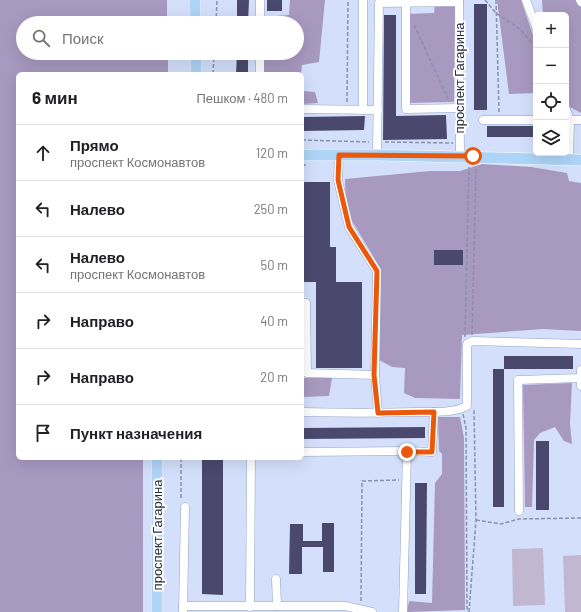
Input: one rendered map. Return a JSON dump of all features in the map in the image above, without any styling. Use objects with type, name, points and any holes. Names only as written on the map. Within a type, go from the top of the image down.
[{"type":"main road","points":[[195,0],[195,16]]},
{"type":"main road","points":[[196,60],[196,72]]},
{"type":"main road","points":[[304,155],[460,156],[581,160]]},
{"type":"main road","name":"проспект Гагарина","points":[[157,460],[157,612]]},
{"type":"street","points":[[260,0],[260,16]]},
{"type":"street","points":[[363,0],[363,110]]},
{"type":"street","points":[[526,0],[533,19]]},
{"type":"street","points":[[376,155],[379,2],[406,3],[459,1]]},
{"type":"street","name":"проспект Гагарина","points":[[459,1],[456,108],[460,156]]},
{"type":"street","points":[[406,3],[406,109],[456,108]]},
{"type":"street","points":[[260,60],[260,72]]},
{"type":"street","points":[[304,109],[378,110]]},
{"type":"street","points":[[483,120],[533,120]]},
{"type":"street","points":[[569,120],[581,120]]},
{"type":"street","points":[[339,155],[338,180],[349,227],[377,271],[374,375],[378,413]]},
{"type":"street","points":[[304,303],[306,303],[307,373],[374,375]]},
{"type":"street","points":[[304,412],[434,412],[462,409],[467,406],[467,344],[472,342],[581,344]]},
{"type":"street","points":[[581,370],[581,386]]},
{"type":"street","points":[[519,511],[518,380],[581,378]]},
{"type":"street","points":[[304,452],[432,452],[434,412]]},
{"type":"street","points":[[403,612],[407,452]]},
{"type":"street","points":[[250,607],[251,460]]},
{"type":"street","points":[[185,507],[183,609],[208,610],[250,607],[361,609],[372,612]]},
{"type":"street","points":[[276,579],[280,608]]},
{"type":"path","points":[[216,16],[217,0]]},
{"type":"path","points":[[347,110],[348,0]]},
{"type":"path","points":[[486,0],[496,13],[520,29],[533,44]]},
{"type":"path","points":[[496,0],[499,120]]},
{"type":"path","points":[[412,20],[456,108]]},
{"type":"path","points":[[214,60],[214,72]]},
{"type":"path","points":[[361,609],[362,481],[406,480]]},
{"type":"path","points":[[476,520],[501,524],[519,519],[581,518]]},
{"type":"shaded area","points":[[0,0],[167,0],[167,16],[16,16],[16,60],[168,60],[168,72],[16,72],[16,460],[143,460],[143,612],[0,612]]},
{"type":"shaded area","points":[[290,0],[325,0],[319,62],[302,65],[301,72],[261,72],[262,60],[304,60],[304,16],[276,16],[289,15]]},
{"type":"shaded area","points":[[497,0],[521,0],[533,35],[533,93],[509,94]]},
{"type":"shaded area","points":[[542,0],[577,0],[581,6],[581,113],[570,107],[569,105],[569,12],[543,12]]},
{"type":"shaded area","points":[[435,5],[455,7],[454,102],[407,103],[407,14],[434,13]]},
{"type":"shaded area","points":[[304,91],[315,92],[318,103],[304,104]]},
{"type":"shaded area","points":[[482,164],[531,167],[567,173],[569,181],[581,183],[581,331],[543,329],[462,335],[460,399],[415,398],[404,393],[405,368],[392,367],[379,360],[377,353],[378,264],[346,211],[345,179],[430,171],[460,171]]},
{"type":"shaded area","points":[[304,378],[332,378],[329,396],[304,397]]},
{"type":"shaded area","points":[[572,383],[570,424],[572,444],[564,441],[555,427],[540,433],[534,440],[532,507],[525,507],[523,385]]},
{"type":"shaded area","points":[[438,417],[460,417],[464,438],[465,610],[407,612],[409,601],[432,603],[435,483],[442,474],[442,454],[439,451]]},
{"type":"shaded area","points":[[543,548],[545,605],[513,606],[512,549]]},
{"type":"shaded area","points":[[581,555],[581,612],[565,612],[563,556]]},
{"type":"building","points":[[237,0],[249,0],[248,16],[237,16]]},
{"type":"building","points":[[267,0],[282,0],[282,11],[267,11]]},
{"type":"building","points":[[474,4],[487,4],[487,110],[474,110]]},
{"type":"building","points":[[384,15],[396,15],[396,116],[446,115],[447,139],[383,140]]},
{"type":"building","points":[[237,60],[248,60],[248,72],[236,72]]},
{"type":"building","points":[[365,116],[364,130],[304,131],[304,117]]},
{"type":"building","points":[[487,126],[533,126],[533,137],[487,137]]},
{"type":"building","points":[[304,182],[330,182],[330,247],[336,247],[336,282],[362,282],[362,368],[316,368],[316,282],[304,282]]},
{"type":"building","points":[[434,250],[463,250],[463,265],[434,265]]},
{"type":"building","points":[[504,356],[573,356],[573,369],[504,369]]},
{"type":"building","points":[[493,369],[504,369],[504,507],[493,507]]},
{"type":"building","points":[[425,427],[425,438],[304,439],[304,428]]},
{"type":"building","points":[[536,441],[549,441],[549,510],[536,510]]},
{"type":"building","points":[[202,460],[223,460],[223,595],[202,594]]},
{"type":"building","points":[[415,483],[427,483],[426,594],[415,594]]},
{"type":"building","points":[[322,523],[334,523],[334,572],[323,572],[323,547],[302,547],[302,574],[289,574],[290,524],[303,524],[303,541],[322,541]]},
{"type":"route","points":[[407,452],[432,452],[434,412],[378,413],[374,375],[377,271],[349,227],[338,180],[339,155],[473,156]]}]
